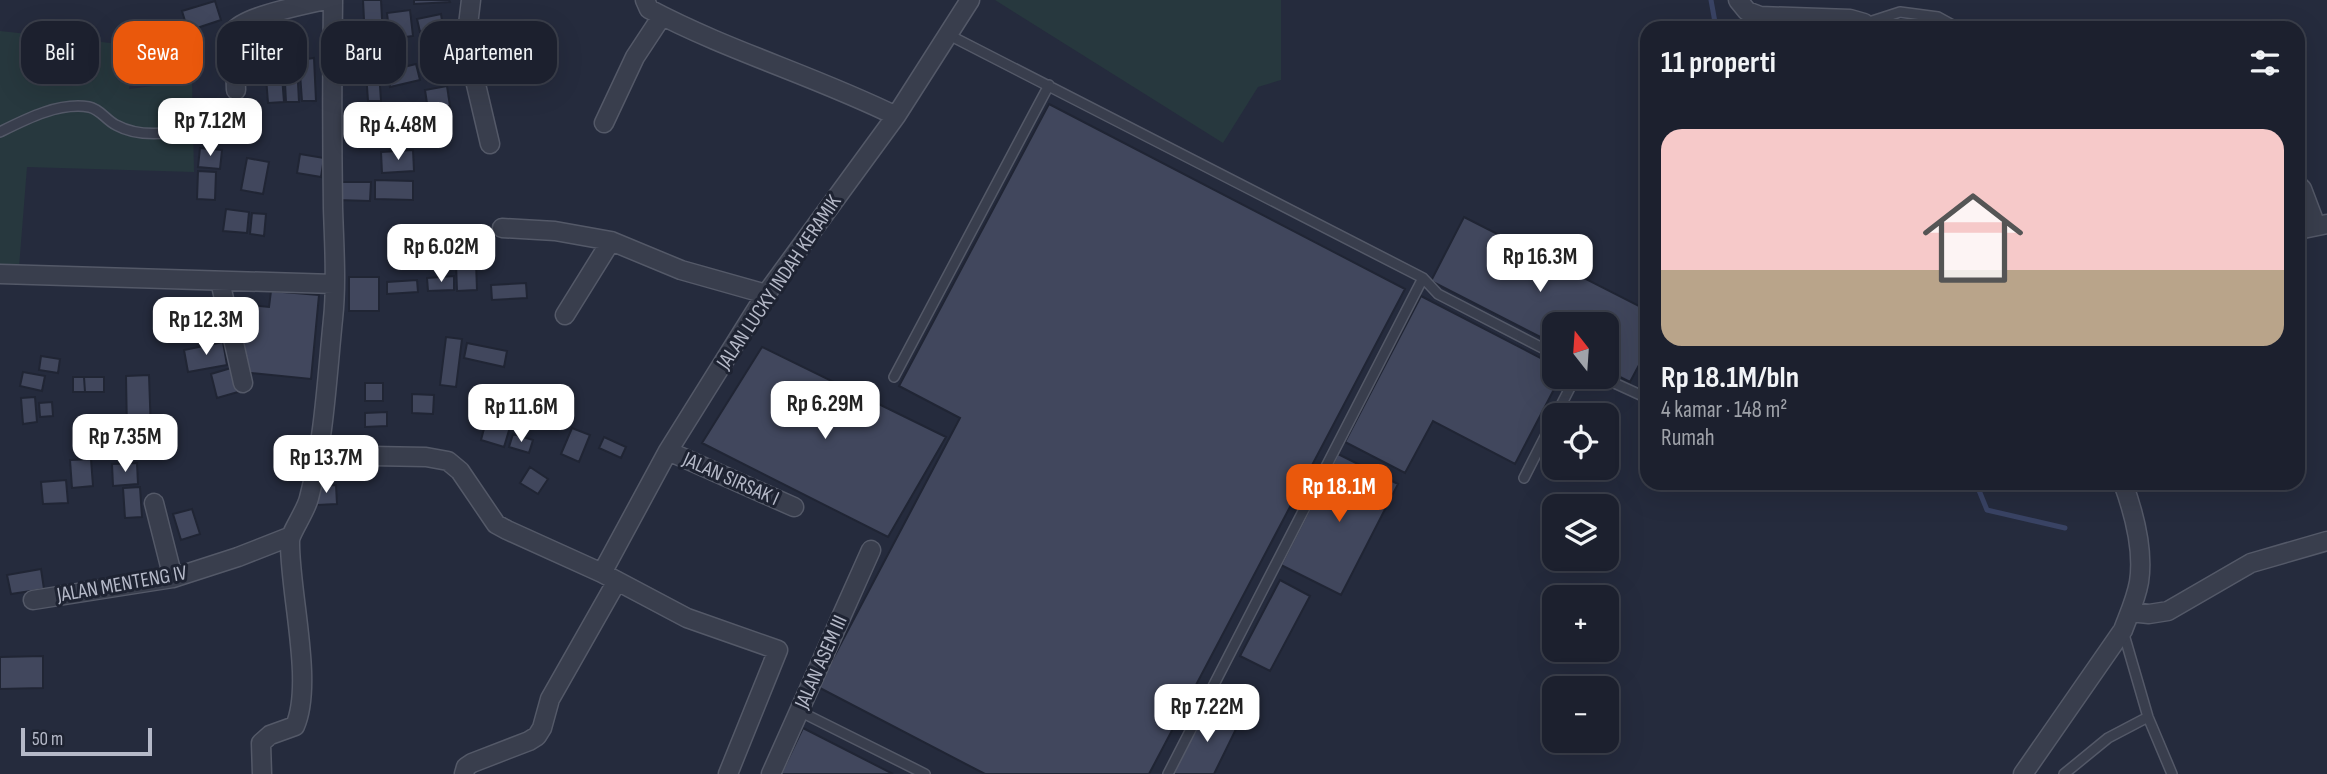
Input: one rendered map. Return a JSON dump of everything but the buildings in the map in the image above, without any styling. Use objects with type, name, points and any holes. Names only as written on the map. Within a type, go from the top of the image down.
[{"type":"street","points":[[236,90],[234,32],[238,26],[270,14],[325,0]]},
{"type":"street","points":[[260,774],[261,744],[270,735],[295,726],[299,708],[301,664],[289,537],[305,513],[318,455],[334,316],[331,85],[333,0]]},
{"type":"street","points":[[471,0],[466,42],[468,61],[490,144]]},
{"type":"street","points":[[645,0],[649,9],[662,16],[719,42],[860,98],[896,116]]},
{"type":"street","name":"JALAN LUCKY INDAH KERAMIK","points":[[464,774],[466,767],[472,763],[537,736],[557,686],[668,451],[766,295],[896,116],[970,0]]},
{"type":"street","points":[[1738,0],[1747,11],[1760,16],[1855,21]]},
{"type":"street","points":[[604,123],[635,57],[662,16]]},
{"type":"street","points":[[2305,194],[2322,225]]},
{"type":"street","points":[[502,228],[555,231],[611,241],[681,270],[766,295]]},
{"type":"street","points":[[565,316],[611,241]]},
{"type":"street","points":[[0,274],[334,284]]},
{"type":"street","points":[[220,281],[243,383]]},
{"type":"street","name":"JALAN SIRSAK I","points":[[668,451],[794,507]]},
{"type":"street","points":[[318,455],[426,457],[447,460],[460,471],[496,524],[609,577],[687,618],[778,650],[728,774]]},
{"type":"street","points":[[2023,774],[2123,630],[2130,612],[2139,582],[2139,555],[2135,526],[2125,490]]},
{"type":"street","points":[[154,503],[173,578]]},
{"type":"street","name":"JALAN MENTENG IV","points":[[33,600],[173,578],[238,558],[289,537]]},
{"type":"street","points":[[2130,612],[2149,614],[2168,611],[2251,564],[2327,541]]},
{"type":"street","name":"JALAN ASEM III","points":[[771,774],[871,550]]},
{"type":"lane","points":[[1879,21],[1900,12],[1938,17],[1945,21]]},
{"type":"lane","points":[[949,35],[1423,278],[1438,294],[1542,348]]},
{"type":"lane","points":[[894,377],[1049,85]]},
{"type":"lane","points":[[0,132],[30,117],[58,109],[87,107],[98,110],[116,125],[141,134],[174,132]]},
{"type":"lane","points":[[1168,774],[1423,278]]},
{"type":"lane","points":[[1619,385],[1640,395]]},
{"type":"lane","points":[[1524,478],[1542,443]]},
{"type":"lane","points":[[2123,630],[2148,717],[2172,774]]},
{"type":"lane","points":[[799,711],[925,774]]},
{"type":"lane","points":[[2064,774],[2108,738],[2148,717]]},
{"type":"shaded area","points":[[995,0],[1281,0],[1281,80],[1258,87],[1223,143]]},
{"type":"shaded area","points":[[0,31],[21,33],[21,84],[99,84],[99,42],[113,43],[113,84],[130,84],[129,89],[192,84],[194,172],[27,167],[18,280],[0,283]]},
{"type":"waterway","points":[[1711,0],[1715,21]]},
{"type":"waterway","points":[[1979,490],[1987,510],[2065,528]]}]
